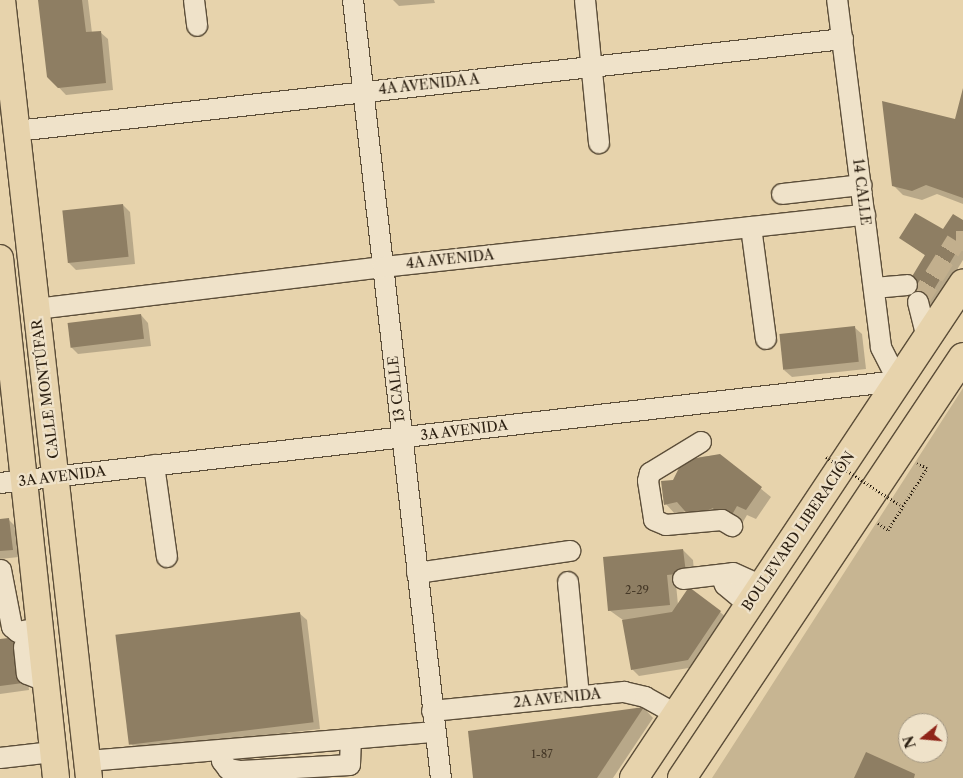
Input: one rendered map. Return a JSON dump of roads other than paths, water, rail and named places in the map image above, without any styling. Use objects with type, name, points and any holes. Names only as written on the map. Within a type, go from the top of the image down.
[{"type":"highway","name":"BOULEVARD LIBERACIÓN","points":[[634,778],[963,284]]},
{"type":"highway","points":[[682,778],[963,357]]},
{"type":"main road","name":"CALLE MONTÚFAR","points":[[2,0],[89,770]]},
{"type":"main road","points":[[0,258],[12,482],[32,565],[56,778]]},
{"type":"street","points":[[194,0],[197,26]]},
{"type":"street","name":"13 CALLE","points":[[353,0],[441,778]]},
{"type":"street","points":[[585,0],[593,66],[599,143]]},
{"type":"street","name":"14 CALLE","points":[[837,0],[881,347],[898,381]]},
{"type":"street","name":"4A AVENIDA A","points":[[16,130],[843,39]]},
{"type":"street","points":[[782,194],[861,185]]},
{"type":"street","name":"4A AVENIDA","points":[[36,309],[383,267],[865,215]]},
{"type":"street","points":[[751,227],[766,338]]},
{"type":"street","points":[[874,288],[907,285]]},
{"type":"street","points":[[918,302],[927,338]]},
{"type":"street","name":"3A AVENIDA","points":[[12,482],[898,381]]},
{"type":"street","points":[[701,442],[650,473],[648,481],[654,520],[666,526],[712,519],[722,520],[732,526]]},
{"type":"street","points":[[154,465],[167,558]]},
{"type":"street","points":[[417,573],[570,551]]},
{"type":"street","points":[[32,565],[1,570],[12,627],[18,632],[40,632]]},
{"type":"street","points":[[683,579],[721,576],[733,573],[755,595]]},
{"type":"street","points":[[568,582],[579,696]]},
{"type":"street","name":"2A AVENIDA","points":[[432,711],[624,692],[645,697],[676,714]]},
{"type":"street","points":[[89,770],[222,750],[435,732]]},
{"type":"street","points":[[222,750],[222,761],[228,769],[241,771],[351,772],[351,740]]},
{"type":"street","points":[[0,758],[53,752]]},
{"type":"tunnel","points":[[918,302],[956,241],[963,241]]}]
